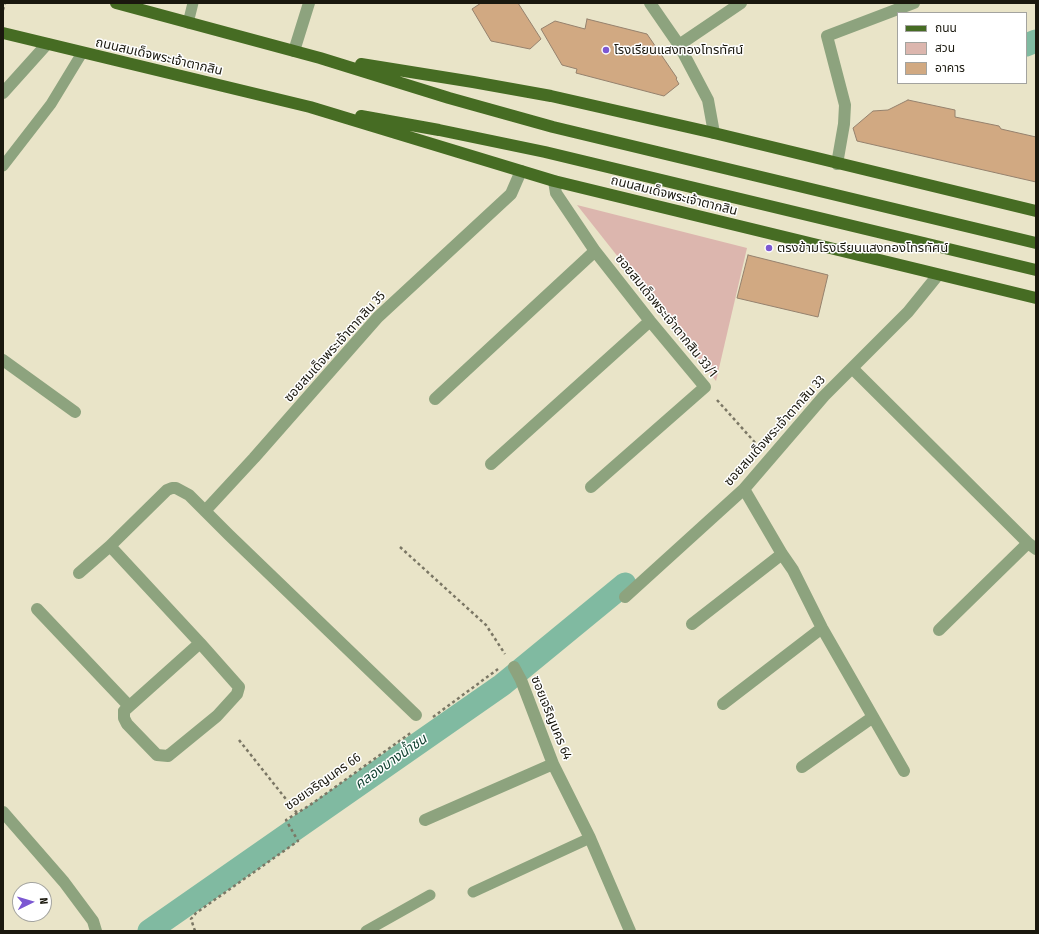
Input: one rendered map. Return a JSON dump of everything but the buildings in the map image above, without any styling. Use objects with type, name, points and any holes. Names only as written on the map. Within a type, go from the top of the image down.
[{"type":"main road","points":[[123,4],[320,58],[448,98],[553,127],[1036,243]]},
{"type":"main road","name":"ถนนสมเด็จพระเจ้าตากสิน","points":[[3,33],[310,107],[440,130],[545,152],[1036,270]]},
{"type":"main road","points":[[320,58],[551,96],[714,133],[1036,211]]},
{"type":"main road","name":"ถนนสมเด็จพระเจ้าตากสิน","points":[[310,107],[554,181],[1036,298]]},
{"type":"street","points":[[294,51],[309,3]]},
{"type":"street","points":[[650,3],[679,45],[708,100],[714,133]]},
{"type":"street","points":[[679,45],[740,3]]},
{"type":"street","points":[[838,164],[844,124],[845,105],[828,36],[914,3]]},
{"type":"street","points":[[3,93],[47,44]]},
{"type":"street","name":"ซอยสมเด็จพระเจ้าตากสิน 35","points":[[205,511],[254,458],[378,317],[511,194],[520,171]]},
{"type":"street","name":"ซอยสมเด็จพระเจ้าตากสิน 33/1","points":[[554,181],[556,193],[595,251],[650,321],[705,387]]},
{"type":"street","points":[[435,399],[595,251]]},
{"type":"street","name":"ซอยสมเด็จพระเจ้าตากสิน 33","points":[[625,597],[744,489],[824,396],[908,312],[938,275]]},
{"type":"street","points":[[491,464],[650,321]]},
{"type":"street","points":[[3,360],[75,412]]},
{"type":"street","points":[[852,368],[1032,546],[939,630]]},
{"type":"street","points":[[591,487],[705,387]]},
{"type":"street","points":[[79,573],[110,546],[167,490],[176,488],[189,495],[416,715]]},
{"type":"street","points":[[744,489],[793,570],[822,628],[904,771]]},
{"type":"street","points":[[110,546],[200,643],[239,687],[237,694],[217,716],[168,756],[157,755],[127,724],[124,718],[124,711],[200,643]]},
{"type":"street","points":[[692,624],[782,554]]},
{"type":"street","points":[[37,609],[130,706]]},
{"type":"street","points":[[723,704],[822,628]]},
{"type":"street","name":"ซอยเจริญนคร 64","points":[[512,664],[521,680],[553,764],[590,838],[630,931]]},
{"type":"street","points":[[802,767],[873,717]]},
{"type":"street","points":[[425,820],[553,764]]},
{"type":"street","points":[[3,812],[64,882],[93,921],[96,931]]},
{"type":"lane","points":[[188,23],[193,3]]},
{"type":"lane","points":[[3,166],[51,104],[82,53]]},
{"type":"lane","points":[[473,892],[590,838]]},
{"type":"lane","points":[[366,931],[430,895]]},
{"type":"path","points":[[3,10],[4,3]]},
{"type":"path","name":"ซอยสมเด็จพระเจ้าตากสิน 33/1","points":[[705,387],[770,459]]},
{"type":"path","points":[[400,548],[486,625],[512,664],[427,722]]},
{"type":"path","name":"ซอยเจริญนคร 66","points":[[195,931],[191,921],[192,917],[298,841],[286,820],[415,730]]},
{"type":"path","points":[[239,740],[297,813]]},
{"type":"green space","points":[[577,205],[747,248],[716,381]]},
{"type":"waterway","name":"คลองบางน้ำชน","points":[[1027,45],[1036,41]]},
{"type":"waterway","name":"คลองบางน้ำชน","points":[[149,931],[502,685],[625,584]]},
{"type":"place","name":"โรงเรียนแสงทองโทรทัศน์","points":[[606,50]]},
{"type":"place","name":"ตรงข้ามโรงเรียนแสงทองโทรทัศน์","points":[[769,248]]}]
